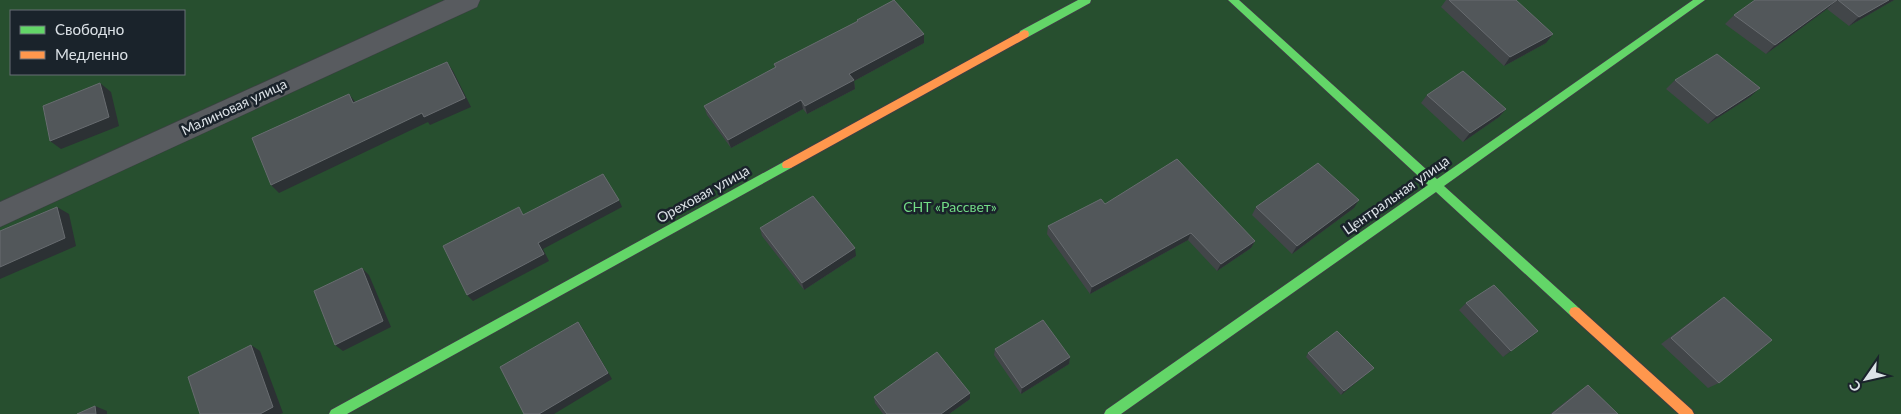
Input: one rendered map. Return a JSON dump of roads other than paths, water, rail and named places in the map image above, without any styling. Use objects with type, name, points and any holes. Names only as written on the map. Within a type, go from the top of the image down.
[{"type":"street","name":"Малиновая улица","points":[[0,215],[468,0]]},
{"type":"street","name":"Ореховая улица","points":[[335,414],[1086,0]]},
{"type":"street","points":[[1233,0],[1435,186],[1688,414]]},
{"type":"street","name":"Центральная улица","points":[[1110,414],[1700,0]]},
{"type":"park label","name":"СНТ «Рассвет»","points":[[950,207]]}]
